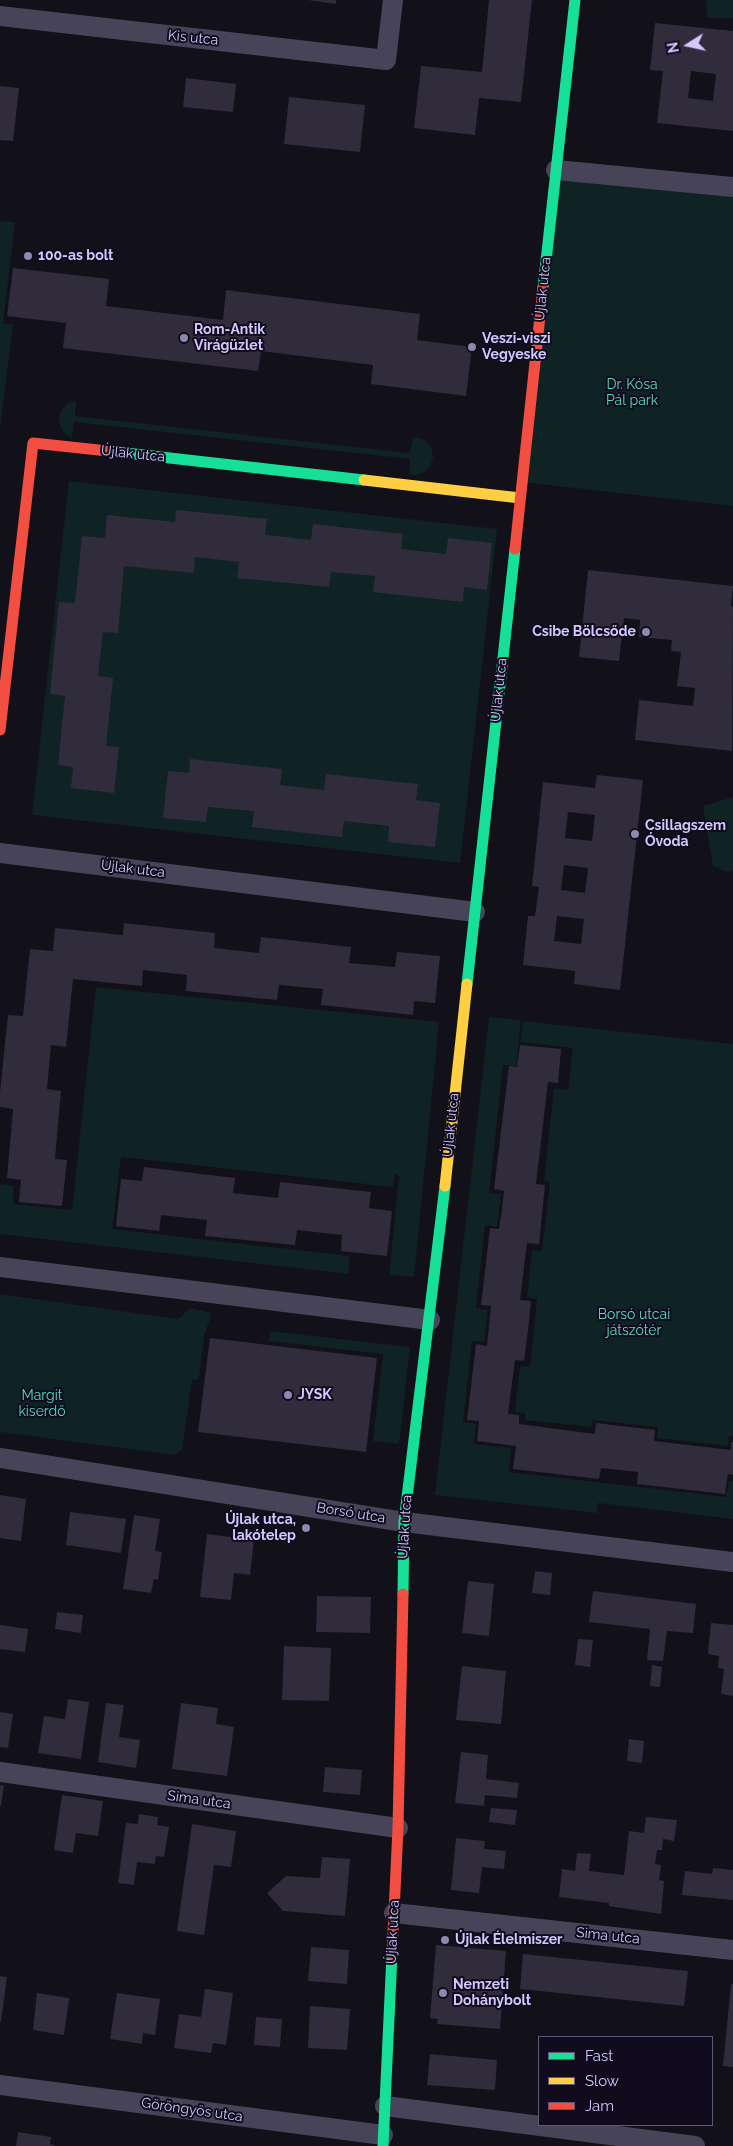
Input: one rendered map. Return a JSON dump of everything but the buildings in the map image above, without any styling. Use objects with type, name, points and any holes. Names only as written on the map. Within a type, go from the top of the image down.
[{"type":"street","name":"Kis utca","points":[[0,16],[386,60],[393,0]]},
{"type":"street","name":"Újlak utca","points":[[383,2141],[398,1828],[404,1522],[430,1320],[575,0]]},
{"type":"street","points":[[556,170],[733,186]]},
{"type":"street","name":"Újlak utca","points":[[0,730],[33,443],[520,498]]},
{"type":"street","name":"Újlak utca","points":[[0,853],[475,912]]},
{"type":"street","points":[[0,1267],[430,1320]]},
{"type":"street","name":"Borsó utca","points":[[0,1458],[404,1522],[733,1562]]},
{"type":"street","name":"Sima utca","points":[[0,1772],[398,1828]]},
{"type":"street","name":"Sima utca","points":[[394,1913],[733,1950]]},
{"type":"street","name":"Göröngyös utca","points":[[0,2085],[383,2141]]},
{"type":"street","points":[[385,2106],[538,2126]]},
{"type":"street","points":[[540,2126],[695,2146]]},
{"type":"green space","points":[[706,0],[733,0],[733,18],[707,18]]},
{"type":"green space","name":"Dr. Kósa Pál park","points":[[556,170],[733,187],[733,506],[522,482]]},
{"type":"green space","points":[[0,221],[15,222],[3,323],[13,324],[0,429]]},
{"type":"green space","points":[[76,400],[75,416],[410,453],[413,437],[421,438],[428,443],[432,450],[433,458],[425,472],[409,475],[410,459],[74,422],[72,438],[65,434],[60,426],[59,418],[62,409],[68,403]]},
{"type":"green space","points":[[69,481],[497,529],[460,863],[32,815]]},
{"type":"green space","points":[[733,797],[733,870],[728,872],[713,866],[703,806]]},
{"type":"green space","points":[[96,987],[439,1022],[414,1277],[389,1275],[399,1176],[395,1174],[393,1187],[121,1157],[112,1229],[350,1256],[348,1274],[0,1234],[0,1184],[14,1186],[13,1204],[72,1210]]},
{"type":"green space","points":[[489,1017],[521,1020],[516,1066],[503,1065],[489,1193],[501,1194],[497,1227],[485,1225],[476,1308],[488,1310],[484,1342],[472,1341],[463,1422],[476,1424],[474,1444],[511,1448],[509,1472],[726,1497],[729,1481],[733,1481],[733,1519],[598,1503],[597,1513],[435,1495]]},
{"type":"green space","name":"Borsó utcai játszótér","points":[[523,1021],[733,1044],[733,1436],[729,1436],[728,1446],[657,1438],[658,1427],[592,1420],[591,1427],[525,1420],[525,1413],[515,1412],[520,1366],[530,1367],[537,1299],[527,1297],[532,1250],[542,1251],[550,1182],[544,1181],[554,1088],[568,1090],[573,1048],[520,1042]]},
{"type":"green space","name":"Margit kiserdő","points":[[0,1294],[178,1319],[190,1308],[212,1313],[204,1336],[199,1379],[192,1380],[182,1450],[174,1455],[0,1432]]},
{"type":"green space","points":[[270,1331],[410,1347],[399,1444],[373,1441],[383,1354],[269,1341]]},
{"type":"traffic: fast","points":[[543,288],[575,0]]},
{"type":"traffic: fast","points":[[108,451],[364,480]]},
{"type":"traffic: fast","points":[[467,984],[515,549]]},
{"type":"traffic: fast","points":[[403,1594],[404,1522],[445,1186]]},
{"type":"traffic: fast","points":[[383,2146],[392,1954]]},
{"type":"traffic: slow","points":[[364,480],[520,498]]},
{"type":"traffic: slow","points":[[445,1186],[467,984]]},
{"type":"traffic: jam","points":[[515,549],[543,288]]},
{"type":"traffic: jam","points":[[0,730],[33,443],[108,451]]},
{"type":"traffic: jam","points":[[392,1954],[398,1828],[403,1594]]},
{"type":"place","name":"100-as bolt","points":[[28,256]]},
{"type":"place","name":"Rom-Antik Virágüzlet","points":[[184,338]]},
{"type":"place","name":"Veszi-viszi Vegyeske","points":[[472,347]]},
{"type":"place","name":"Csibe Bölcsőde","points":[[646,632]]},
{"type":"place","name":"Csillagszem Óvoda","points":[[635,834]]},
{"type":"place","name":"JYSK","points":[[288,1395]]},
{"type":"place","name":"Újlak utca, lakótelep","points":[[306,1528]]},
{"type":"place","name":"Újlak Élelmiszer","points":[[445,1940]]},
{"type":"place","name":"Nemzeti Dohánybolt","points":[[443,1993]]}]
